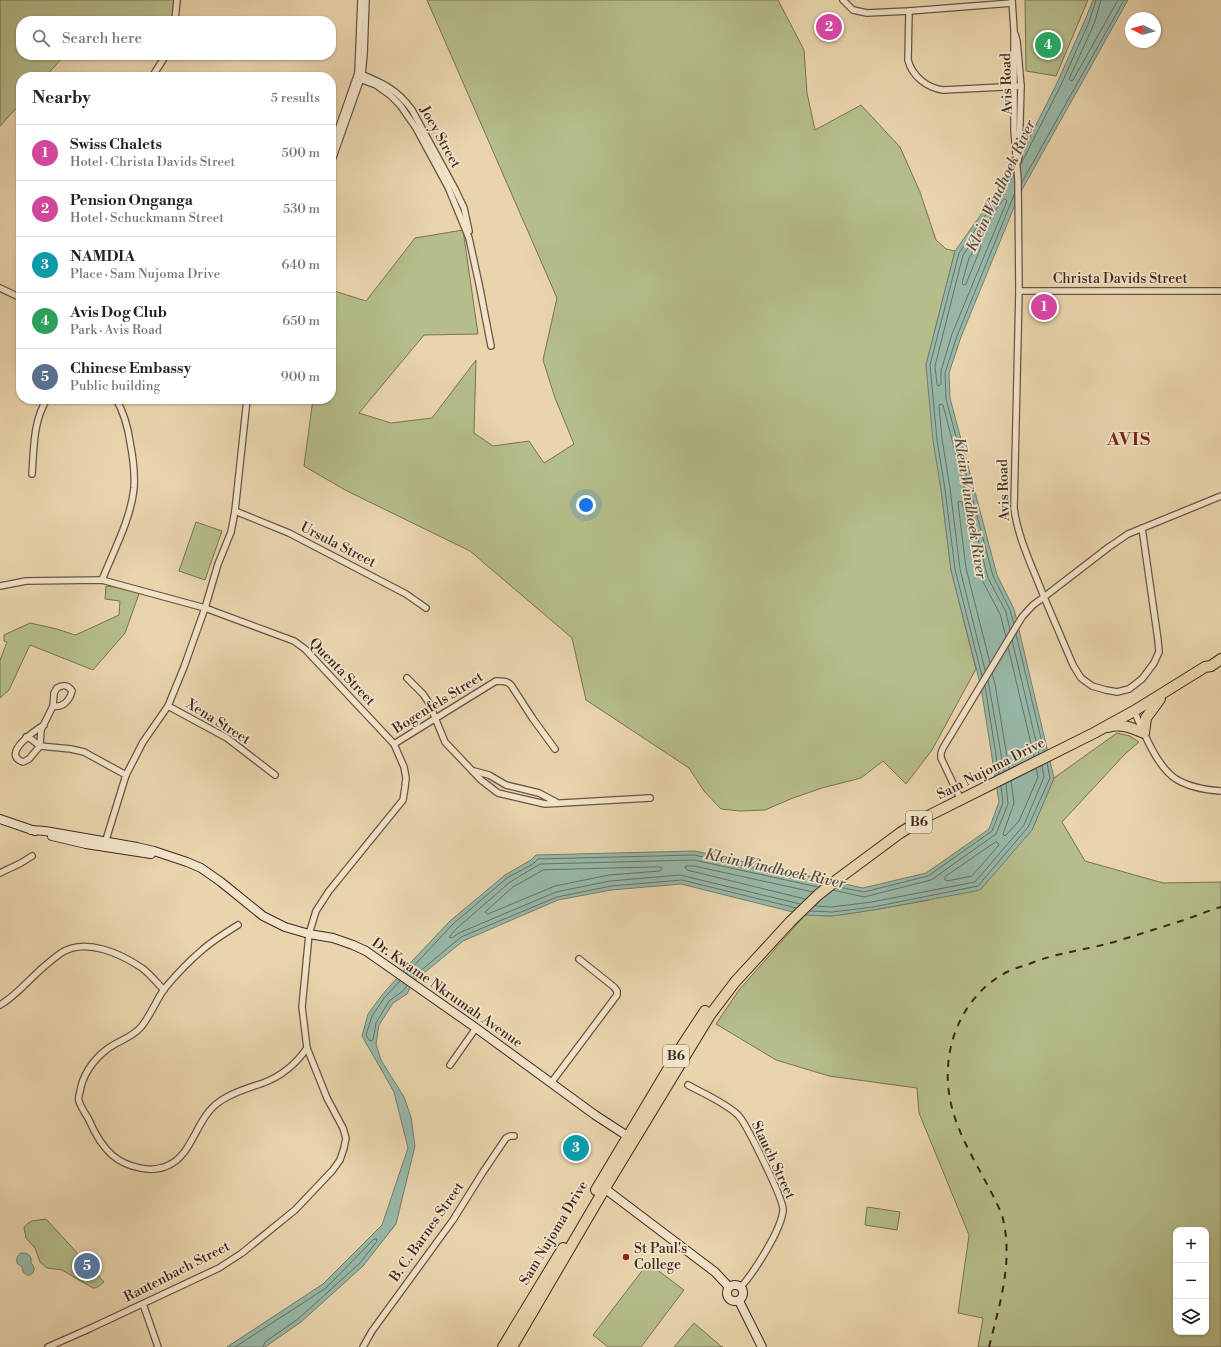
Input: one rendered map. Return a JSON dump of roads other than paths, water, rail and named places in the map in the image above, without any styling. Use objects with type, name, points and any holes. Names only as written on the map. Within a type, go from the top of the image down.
[{"type":"highway","name":"Sam Nujoma Drive","points":[[503,1347],[537,1289],[631,1138],[682,1046],[705,1012],[734,975],[753,955],[771,942],[818,895],[900,833],[928,816],[1094,733],[1134,711],[1204,667],[1211,666],[1221,654]]},
{"type":"highway","points":[[1094,733],[1110,726],[1121,725],[1129,726],[1144,733],[1148,714],[1166,692]]},
{"type":"highway","name":"Sam Nujoma Drive","points":[[512,1347],[602,1186]]},
{"type":"street","points":[[175,16],[177,0]]},
{"type":"street","points":[[336,137],[359,76],[361,0]]},
{"type":"street","points":[[336,147],[359,76],[364,54],[366,0]]},
{"type":"street","points":[[843,0],[853,10],[867,13],[1012,2]]},
{"type":"street","name":"Avis Road","points":[[1012,2],[1014,30],[1014,130],[1019,195],[1019,291],[1014,508],[1019,532],[1044,597],[1073,665],[1081,678],[1092,686],[1106,690],[1117,692],[1129,689],[1142,679],[1154,663],[1159,652],[1142,528]]},
{"type":"street","points":[[909,11],[908,60],[910,68],[920,80],[934,88],[943,90],[1021,86]]},
{"type":"street","name":"Avis Road","points":[[1014,30],[1017,41],[1021,86],[1019,155],[1017,163]]},
{"type":"street","points":[[155,72],[163,60]]},
{"type":"street","name":"Joey Street","points":[[359,76],[394,90],[405,100],[412,110],[455,189],[464,208],[491,346]]},
{"type":"street","points":[[0,288],[16,296]]},
{"type":"street","name":"Christa Davids Street","points":[[1019,291],[1221,291]]},
{"type":"street","points":[[32,474],[36,425],[44,404]]},
{"type":"street","points":[[102,580],[127,516],[134,488],[133,455],[127,424],[118,404]]},
{"type":"street","points":[[105,844],[126,775],[143,742],[168,706],[184,667],[205,608],[218,564],[231,532],[235,511],[246,404]]},
{"type":"street","points":[[961,800],[941,758],[941,753],[1022,617],[1033,605],[1128,534],[1221,496]]},
{"type":"street","name":"Ursula Street","points":[[235,511],[289,533],[406,594],[426,608]]},
{"type":"street","name":"Quenta Street","points":[[0,586],[26,581],[102,580],[205,608],[294,641],[305,649],[394,744],[405,773],[403,800],[329,891],[316,911],[309,934]]},
{"type":"street","points":[[407,678],[423,694],[429,703],[445,742],[486,785],[498,793],[545,804],[556,802],[650,798]]},
{"type":"street","name":"Bogenfels Street","points":[[394,744],[496,681],[508,682],[511,685],[555,749]]},
{"type":"street","points":[[44,725],[26,737],[20,744],[16,752],[16,757],[19,760],[23,762],[29,759],[40,746],[40,735],[53,706]]},
{"type":"street","name":"Xena Street","points":[[168,706],[227,738],[274,775]]},
{"type":"street","points":[[1134,711],[1154,753],[1165,768],[1176,778],[1191,785],[1209,790],[1221,791]]},
{"type":"street","points":[[26,737],[40,746],[72,749],[84,752],[126,775]]},
{"type":"street","points":[[474,772],[489,775],[506,785],[532,790],[556,802]]},
{"type":"street","points":[[530,801],[535,792],[532,790]]},
{"type":"street","name":"Dr. Kwame Nkrumah Avenue","points":[[0,819],[64,840],[105,844],[171,856],[201,868],[263,916],[285,927],[353,944],[384,963],[595,1115],[631,1138]]},
{"type":"street","points":[[0,873],[32,856]]},
{"type":"street","points":[[238,925],[201,951],[187,964],[164,990],[140,1029],[106,1050],[90,1066],[81,1082],[79,1100],[99,1141],[120,1161],[154,1169],[170,1165],[178,1159],[189,1144],[207,1113],[214,1105],[221,1100],[243,1090],[278,1076],[291,1067],[307,1048]]},
{"type":"street","name":"Rautenbach Street","points":[[48,1347],[219,1268],[242,1253],[295,1210],[332,1171],[340,1160],[346,1138],[343,1128],[326,1098],[307,1048],[302,1007],[309,934]]},
{"type":"street","points":[[0,1005],[62,953],[83,947],[101,950],[123,957],[143,969],[164,990]]},
{"type":"street","points":[[551,1083],[617,995],[617,991],[614,987],[579,959]]},
{"type":"street","points":[[450,1065],[476,1028]]},
{"type":"street","name":"Stauch Street","points":[[688,1086],[723,1104],[739,1116],[779,1193],[784,1208],[782,1217],[773,1236],[741,1287]]},
{"type":"street","name":"B. C. Barnes Street","points":[[363,1347],[372,1331],[453,1220],[506,1138],[514,1136]]},
{"type":"street","points":[[602,1186],[715,1272],[729,1287]]},
{"type":"street","points":[[729,1287],[734,1285],[741,1287],[744,1294],[739,1301]]},
{"type":"street","points":[[729,1287],[727,1293],[728,1298],[733,1301],[739,1301]]},
{"type":"street","points":[[739,1301],[762,1347]]},
{"type":"street","points":[[143,1304],[158,1347]]},
{"type":"water","name":"Klein Windhoek River","points":[[1093,0],[1128,0],[1019,195],[961,337],[949,373],[950,398],[997,575],[1014,609],[1054,778],[1032,830],[981,889],[976,891],[832,916],[805,915],[681,884],[611,890],[558,900],[463,941],[413,982],[407,994],[393,1003],[379,1025],[376,1044],[381,1060],[404,1097],[411,1117],[415,1146],[396,1224],[363,1266],[301,1322],[265,1347],[227,1347],[323,1284],[382,1225],[408,1148],[394,1092],[362,1036],[368,1014],[382,995],[450,921],[505,875],[531,860],[536,855],[695,851],[863,888],[926,873],[989,829],[999,802],[981,687],[951,570],[941,489],[933,441],[926,365],[955,251],[1017,163],[1057,83]]},
{"type":"water","points":[[21,1253],[28,1254],[31,1258],[31,1263],[34,1266],[34,1270],[31,1274],[28,1275],[23,1272],[22,1267],[17,1263],[17,1257]]},
{"type":"railway","points":[[989,1347],[1004,1281],[1007,1248],[1005,1232],[1002,1215],[957,1125],[949,1093],[949,1056],[953,1039],[968,1006],[980,992],[993,981],[1011,970],[1049,957],[1114,942],[1221,907]]},
{"type":"place","name":"Pension Onganga","points":[[829,27]]},
{"type":"place","name":"Avis Dog Club","points":[[1048,45]]},
{"type":"place","name":"Swiss Chalets","points":[[1044,307]]},
{"type":"place","name":"NAMDIA","points":[[576,1148]]},
{"type":"place","name":"St Paul's College","points":[[626,1257]]},
{"type":"place","name":"Chinese Embassy","points":[[87,1266]]},
{"type":"district","name":"AVIS","points":[[1129,439]]}]
